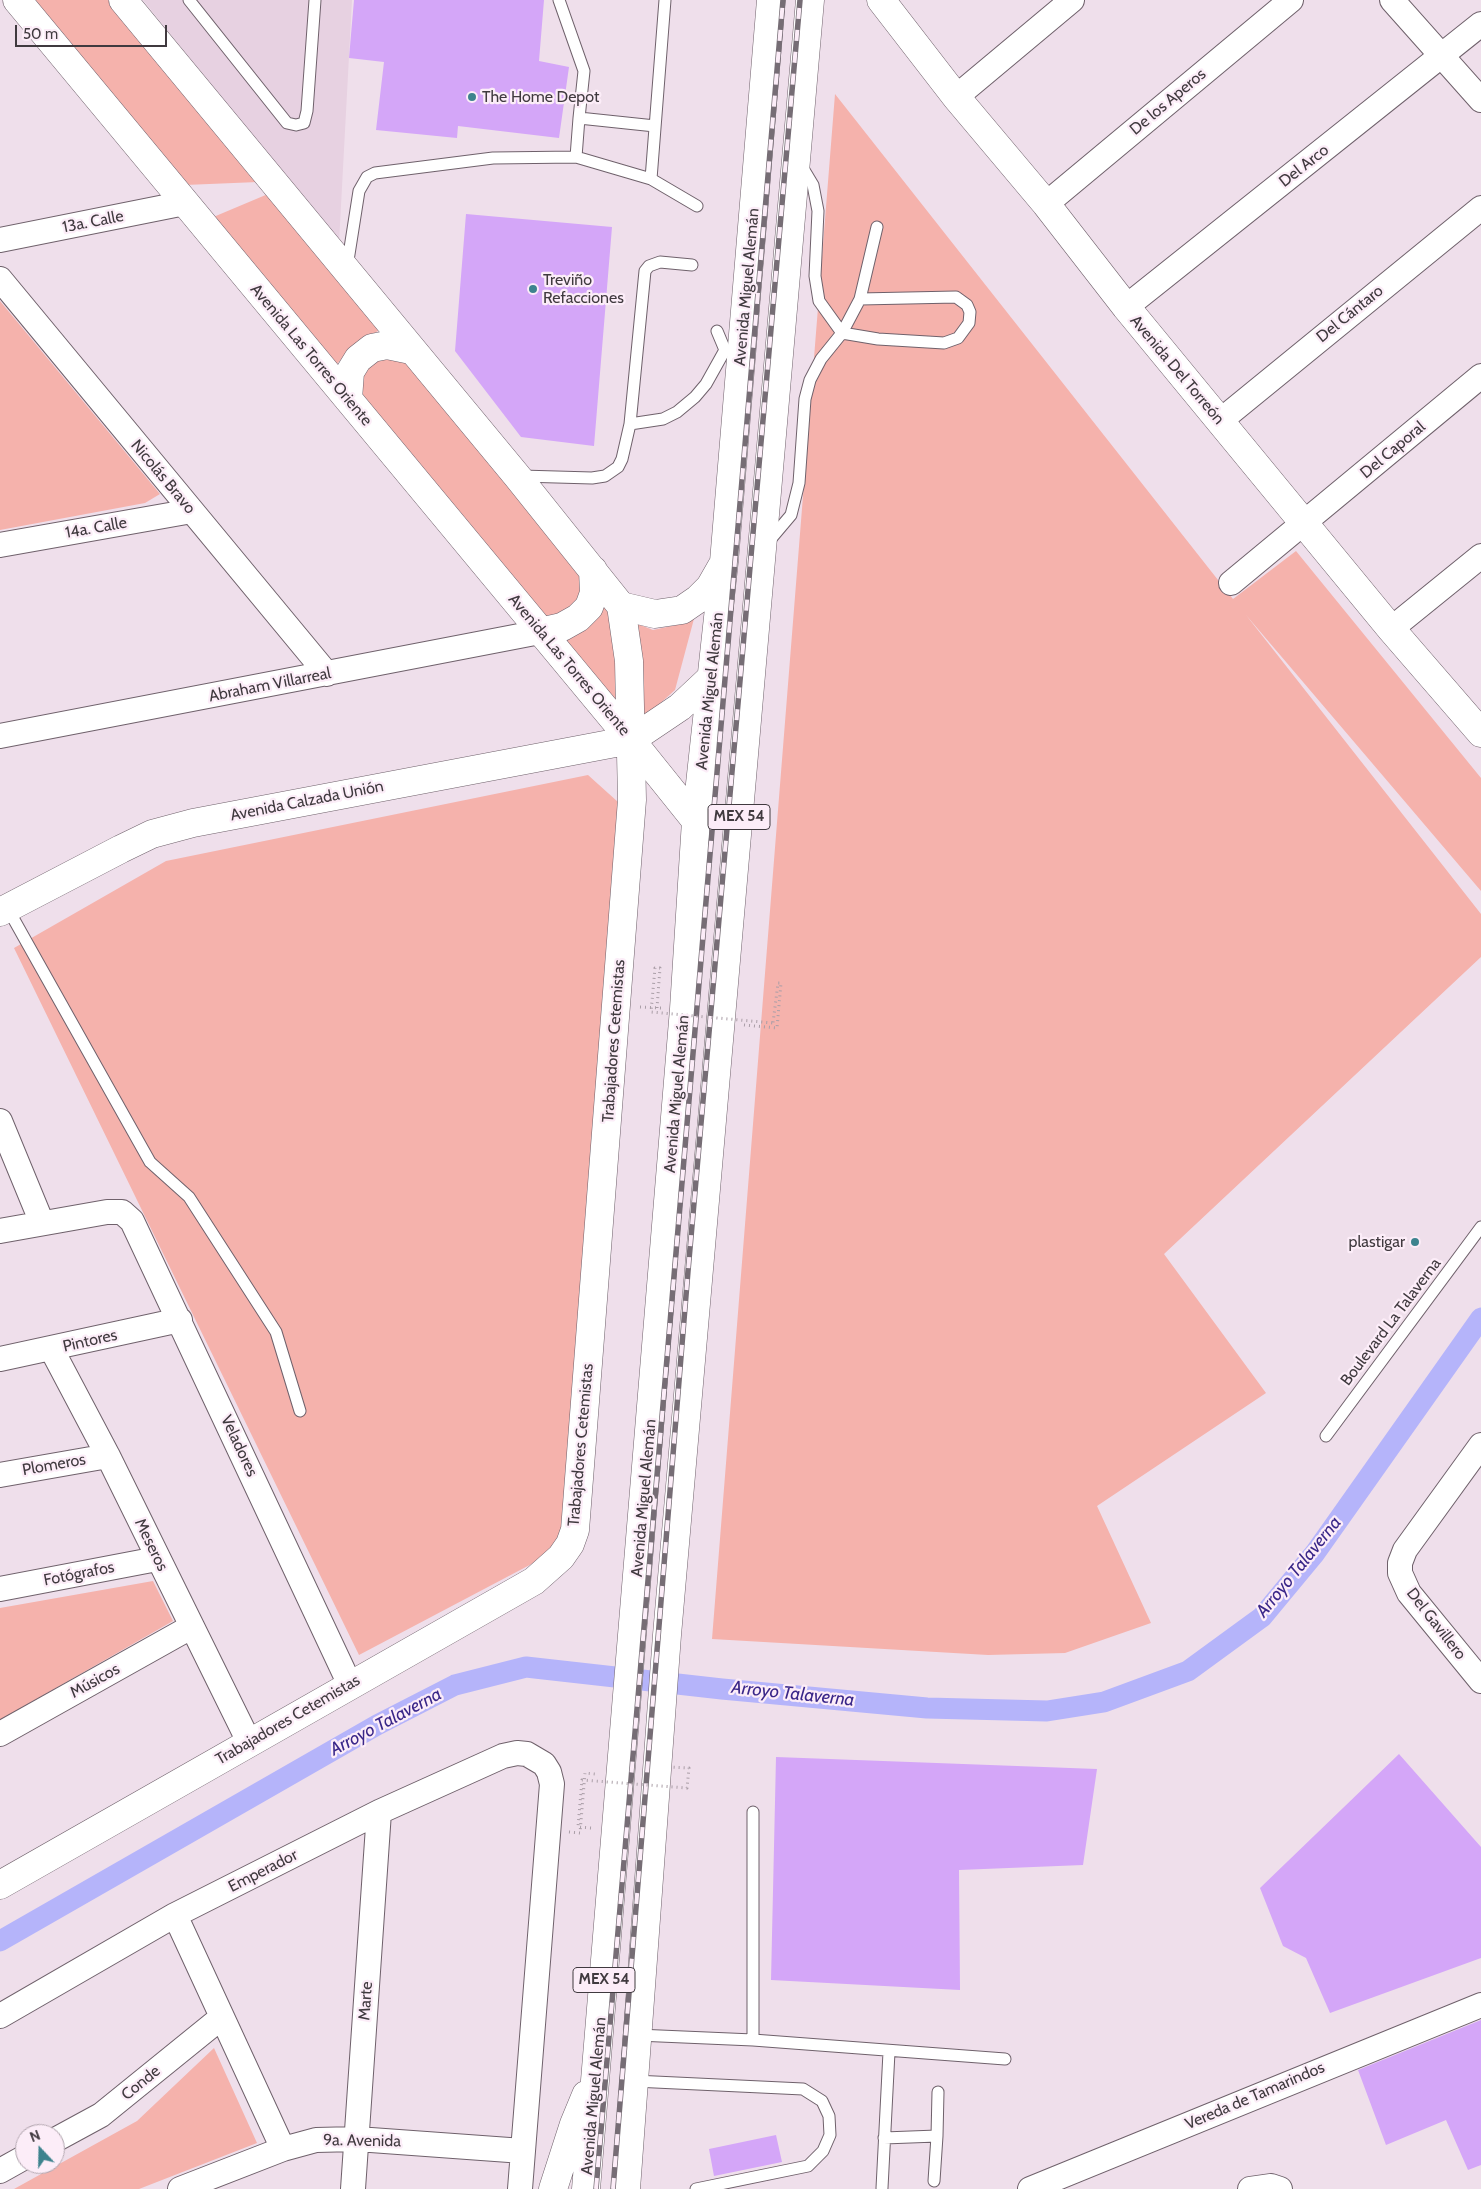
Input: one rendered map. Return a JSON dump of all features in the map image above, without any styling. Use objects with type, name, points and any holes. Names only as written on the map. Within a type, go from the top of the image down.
[{"type":"main road","name":"Avenida Las Torres Oriente","points":[[17,0],[631,740]]},
{"type":"main road","name":"Avenida Las Torres Oriente","points":[[123,0],[346,272],[517,476],[621,606],[629,661],[631,740]]},
{"type":"main road","name":"Avenida Miguel Alemán","points":[[586,2189],[634,1633],[684,1009],[696,822],[724,562],[733,351],[771,0]]},
{"type":"main road","name":"Avenida Del Torreón","points":[[881,0],[956,97],[1046,204],[1126,307],[1304,524],[1481,733]]},
{"type":"main road","name":"MEX 54","points":[[626,2189],[637,2035],[664,1769],[667,1635],[761,550],[811,5]]},
{"type":"main road","points":[[348,399],[350,372],[358,359],[372,348],[387,345],[411,350]]},
{"type":"main road","points":[[621,606],[655,614],[682,610],[698,599],[710,587],[724,562]]},
{"type":"main road","points":[[540,632],[562,627],[578,618],[589,606],[594,593],[593,570]]},
{"type":"main road","points":[[696,822],[631,740],[680,707],[712,676]]},
{"type":"main road","name":"Avenida Calzada Unión","points":[[4,911],[120,849],[152,834],[193,822],[631,740]]},
{"type":"main road","name":"Trabajadores Cetemistas","points":[[0,1885],[534,1581],[562,1557],[575,1530],[630,829],[631,740]]},
{"type":"main road","points":[[553,2189],[583,2099],[595,2082]]},
{"type":"street","points":[[956,97],[1072,0]]},
{"type":"street","name":"De los Aperos","points":[[1046,204],[1291,0]]},
{"type":"street","points":[[1392,0],[1481,100]]},
{"type":"street","name":"Del Arco","points":[[1126,307],[1481,24]]},
{"type":"street","name":"13a. Calle","points":[[0,240],[185,203]]},
{"type":"street","name":"Del Cántaro","points":[[1220,421],[1481,208]]},
{"type":"street","name":"Nicolás Bravo","points":[[0,279],[327,674]]},
{"type":"street","name":"Del Caporal","points":[[1231,583],[1481,376]]},
{"type":"street","name":"14a. Calle","points":[[0,545],[192,511]]},
{"type":"street","points":[[1391,628],[1481,556]]},
{"type":"street","name":"Abraham Villarreal","points":[[0,736],[540,632]]},
{"type":"street","points":[[0,1121],[42,1223],[0,1232]]},
{"type":"street","name":"Veladores","points":[[42,1223],[107,1212],[122,1212],[132,1221],[350,1685]]},
{"type":"street","name":"Pintores","points":[[0,1359],[52,1350],[180,1320]]},
{"type":"street","name":"Meseros","points":[[52,1350],[108,1456],[157,1559],[249,1742]]},
{"type":"street","name":"Del Gavillero","points":[[1481,1445],[1406,1550],[1400,1563],[1400,1573],[1409,1593],[1481,1682]]},
{"type":"street","name":"Plomeros","points":[[0,1475],[108,1456]]},
{"type":"street","name":"Fotógrafos","points":[[0,1590],[157,1559]]},
{"type":"street","name":"Músicos","points":[[0,1734],[191,1626]]},
{"type":"street","name":"Emperador","points":[[0,2016],[174,1915],[379,1812],[503,1756],[517,1753],[537,1759],[544,1764],[549,1772],[552,1784],[548,1830]]},
{"type":"street","name":"Marte","points":[[353,2189],[379,1812]]},
{"type":"street","points":[[520,2189],[548,1830]]},
{"type":"street","points":[[174,1915],[283,2149]]},
{"type":"street","name":"Vereda de Tamarindos","points":[[1030,2189],[1339,2061],[1481,2005]]},
{"type":"street","name":"Conde","points":[[65,2135],[101,2115],[222,2017]]},
{"type":"street","name":"9a. Avenida","points":[[180,2189],[283,2149],[316,2140],[357,2138],[523,2151]]},
{"type":"street","points":[[0,2171],[15,2163]]},
{"type":"lane","points":[[189,0],[287,123],[296,126],[304,123],[307,111],[315,0]]},
{"type":"lane","points":[[559,0],[584,72],[576,157]]},
{"type":"lane","points":[[651,179],[665,0]]},
{"type":"lane","points":[[579,118],[655,126]]},
{"type":"lane","points":[[346,272],[359,191],[367,177],[375,172],[493,158],[576,157],[651,179],[697,206]]},
{"type":"lane","points":[[796,157],[813,185],[818,211],[815,276],[819,301],[842,333],[878,339],[944,342],[958,338],[969,323],[970,312],[967,304],[956,297],[860,299]]},
{"type":"lane","points":[[761,550],[791,515],[799,484],[805,399],[810,380],[822,359],[842,333],[860,299],[877,227]]},
{"type":"lane","points":[[517,476],[592,478],[605,476],[618,467],[622,459],[630,424],[645,271],[649,266],[660,262],[692,265]]},
{"type":"lane","points":[[630,424],[663,420],[695,396],[733,351],[718,331]]},
{"type":"lane","points":[[4,911],[150,1162],[189,1197],[276,1332],[300,1411]]},
{"type":"lane","name":"Boulevard La Talaverna","points":[[1326,1436],[1481,1227]]},
{"type":"lane","points":[[753,1812],[753,2040]]},
{"type":"lane","points":[[637,2035],[753,2040],[889,2052],[1005,2059]]},
{"type":"lane","points":[[882,2188],[889,2052]]},
{"type":"lane","points":[[633,2080],[803,2089],[822,2101],[829,2116],[830,2135],[823,2151],[808,2166],[696,2189]]},
{"type":"lane","points":[[934,2181],[938,2092]]},
{"type":"lane","points":[[884,2138],[937,2136]]},
{"type":"path","points":[[657,1008],[660,968],[655,968],[652,1012],[773,1023],[778,983],[781,983],[777,1028],[721,1023]]},
{"type":"path","points":[[592,1819],[591,1828],[578,1827],[582,1780],[688,1788],[689,1768],[664,1769]]},
{"type":"path","points":[[548,1830],[580,1833],[586,1773],[595,1774],[594,1783]]},
{"type":"shaded area","points":[[32,0],[108,0],[258,182],[185,185]]},
{"type":"shaded area","points":[[143,0],[352,0],[339,243]]},
{"type":"shaded area","points":[[835,94],[1233,599],[1296,551],[1481,778],[1481,891],[1246,615],[1481,914],[1481,957],[1164,1254],[1266,1393],[1097,1506],[1151,1623],[1065,1653],[988,1655],[712,1639]]},
{"type":"shaded area","points":[[268,194],[381,329],[353,347],[335,366],[211,218]]},
{"type":"shaded area","points":[[0,301],[160,494],[145,503],[0,530]]},
{"type":"shaded area","points":[[403,356],[589,579],[587,587],[568,614],[542,617],[357,395],[368,361]]},
{"type":"shaded area","points":[[605,598],[616,613],[616,700],[561,639]]},
{"type":"shaded area","points":[[695,615],[675,690],[636,725],[633,622],[653,630],[676,625]]},
{"type":"shaded area","points":[[588,775],[618,802],[560,1549],[359,1655],[14,948],[166,861]]},
{"type":"shaded area","points":[[153,1581],[173,1621],[0,1720],[0,1608]]},
{"type":"shaded area","points":[[214,2048],[257,2143],[139,2189],[14,2189],[41,2174],[65,2174],[65,2161],[137,2121]]},
{"type":"building","name":"The Home Depot","points":[[354,0],[544,0],[539,61],[569,67],[559,138],[458,126],[457,138],[376,130],[384,62],[349,58]]},
{"type":"building","name":"Treviño Refacciones","points":[[466,214],[612,227],[594,446],[521,437],[455,351]]},
{"type":"building","points":[[1399,1754],[1481,1847],[1481,1958],[1330,2013],[1306,1958],[1283,1946],[1260,1888]]},
{"type":"building","points":[[776,1757],[1097,1769],[1083,1865],[959,1870],[960,1990],[771,1980]]},
{"type":"building","points":[[1481,2020],[1481,2165],[1468,2170],[1446,2120],[1386,2145],[1358,2070]]},
{"type":"building","points":[[776,2135],[782,2162],[714,2176],[709,2149]]},
{"type":"waterway","name":"Arroyo Talaverna","points":[[0,1941],[377,1725],[455,1685],[526,1667],[722,1689],[927,1708],[1047,1711],[1104,1702],[1188,1671],[1262,1617],[1315,1553],[1481,1318]]},
{"type":"railway","points":[[596,2189],[783,0]]},
{"type":"railway","points":[[613,2189],[688,1271],[800,0]]},
{"type":"place","name":"The Home Depot","points":[[472,97]]},
{"type":"place","name":"Treviño Refacciones","points":[[533,289]]},
{"type":"place","name":"plastigar","points":[[1415,1242]]}]
